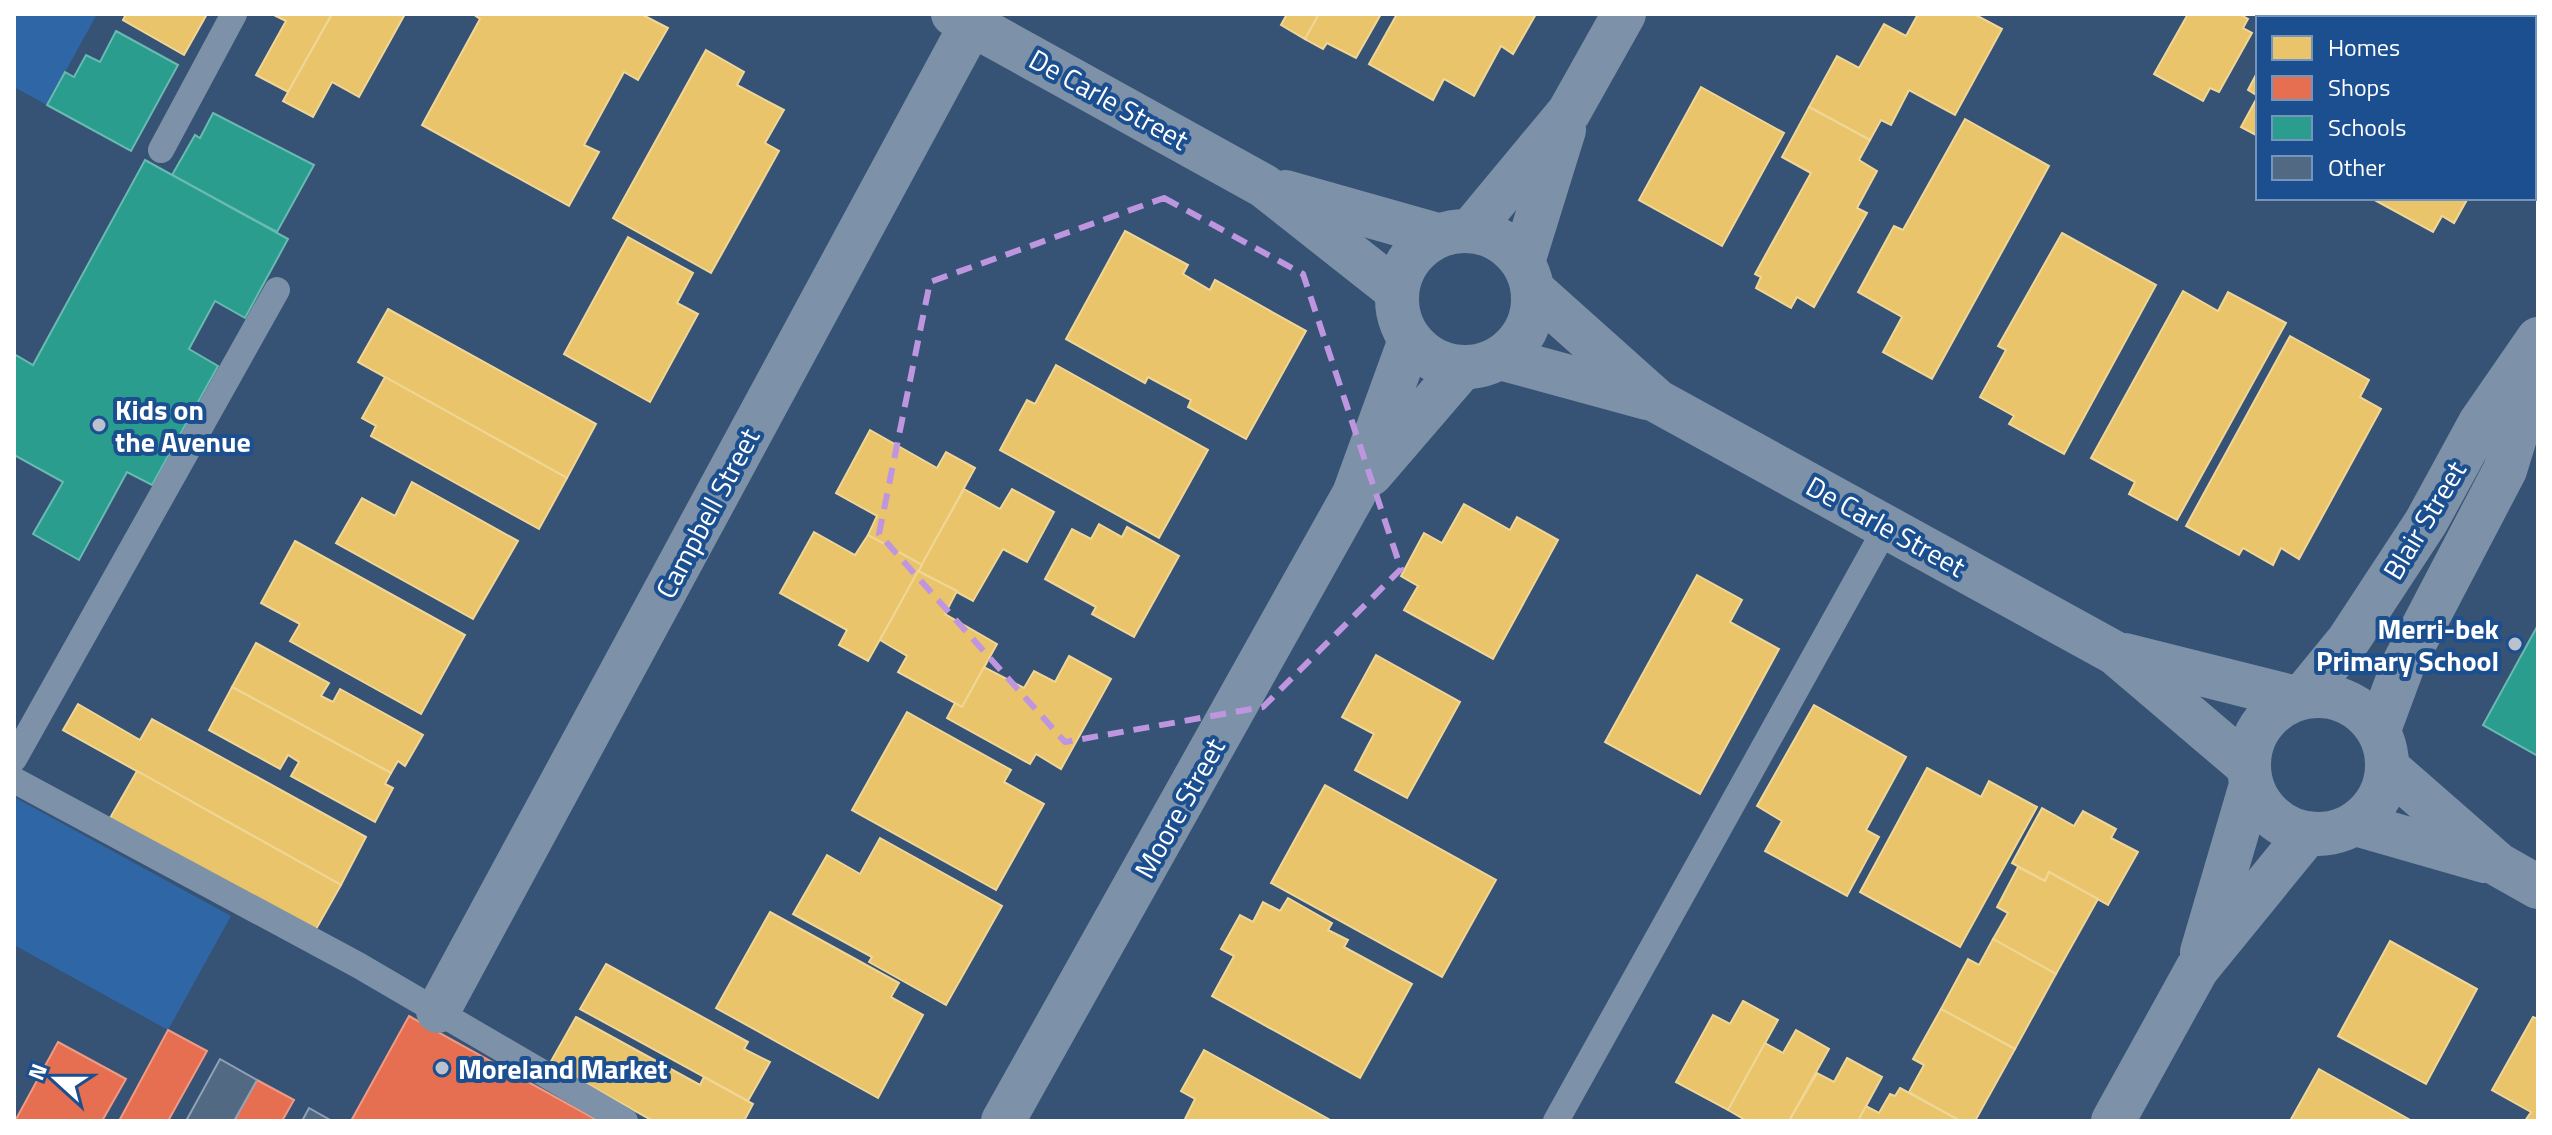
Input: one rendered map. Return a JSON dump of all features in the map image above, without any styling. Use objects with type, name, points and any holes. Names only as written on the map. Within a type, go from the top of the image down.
[{"type":"street","points":[[1569,112],[1528,276],[1533,311],[1526,330],[1515,346],[1482,363],[1443,364],[1425,355],[1401,326],[1397,291],[1403,268],[1418,248],[1454,232],[1569,112],[1624,14]]},
{"type":"street","name":"De Carle Street","points":[[967,17],[1264,186],[1397,291]]},
{"type":"street","name":"Campbell Street","points":[[438,1011],[967,17]]},
{"type":"street","name":"De Carle Street","points":[[1264,186],[1454,232]]},
{"type":"street","points":[[1454,232],[1491,235],[1509,245],[1528,276]]},
{"type":"street","name":"De Carle Street","points":[[1528,276],[1657,401],[2115,653],[2250,776]]},
{"type":"street","name":"Blair Street","points":[[2300,697],[2348,641],[2426,522],[2480,423],[2538,339]]},
{"type":"street","name":"Moore Street","points":[[1003,1121],[1354,494],[1410,340]]},
{"type":"street","name":"De Carle Street","points":[[1482,363],[1657,401]]},
{"type":"street","name":"Moore Street","points":[[1354,494],[1482,363]]},
{"type":"street","name":"Blair Street","points":[[2383,749],[2403,665],[2505,470],[2538,363]]},
{"type":"street","name":"De Carle Street","points":[[2115,653],[2300,697]]},
{"type":"street","points":[[2197,969],[2250,776],[2251,745],[2260,724],[2276,709],[2300,697],[2325,695],[2347,701],[2366,713],[2383,749],[2499,865]]},
{"type":"street","points":[[2250,776],[2260,803],[2273,817],[2307,834],[2340,831],[2356,824],[2372,809],[2383,790],[2383,749]]},
{"type":"street","points":[[2356,824],[2499,865],[2538,887]]},
{"type":"street","points":[[2113,1121],[2197,969],[2307,834]]},
{"type":"lane","points":[[161,150],[234,14]]},
{"type":"lane","points":[[14,759],[277,290]]},
{"type":"lane","points":[[1556,1121],[1887,526]]},
{"type":"lane","points":[[14,780],[438,1011],[625,1121]]},
{"type":"highlighted area","points":[[1164,198],[1303,274],[1401,569],[1263,707],[1065,742],[879,534],[930,282]]},
{"type":"shaded area","points":[[14,14],[97,14],[47,105],[14,87]]},
{"type":"shaded area","points":[[14,797],[231,916],[168,1030],[14,945]]},
{"type":"building: Homes","points":[[126,14],[207,14],[184,55],[123,20]]},
{"type":"building: Homes","points":[[272,14],[332,14],[288,92],[256,75],[286,21]]},
{"type":"building: Homes","points":[[332,14],[405,14],[359,97],[332,82],[313,117],[283,101]]},
{"type":"building: Homes","points":[[473,14],[641,14],[668,28],[638,80],[624,72],[584,145],[599,152],[569,206],[422,125],[480,19]]},
{"type":"building: Homes","points":[[1287,14],[1319,14],[1305,39],[1281,25]]},
{"type":"building: Homes","points":[[1319,14],[1381,14],[1356,58],[1327,43],[1323,49],[1305,39]]},
{"type":"building: Homes","points":[[1397,14],[1536,14],[1513,54],[1501,46],[1474,96],[1444,79],[1433,100],[1369,64]]},
{"type":"building: Homes","points":[[1918,14],[1974,14],[2002,29],[1955,115],[1909,90],[1891,125],[1881,120],[1870,140],[1809,107],[1837,56],[1859,68],[1884,24],[1906,36]]},
{"type":"building: Homes","points":[[2188,14],[2239,14],[2248,19],[2243,28],[2252,33],[2219,92],[2210,88],[2203,101],[2154,74]]},
{"type":"building: Homes","points":[[2496,14],[2500,16],[2292,16]]},
{"type":"building: Homes","points":[[706,50],[744,72],[737,85],[784,110],[765,143],[779,151],[711,273],[613,218]]},
{"type":"building: Homes","points":[[2256,75],[2256,95],[2248,90]]},
{"type":"building: Homes","points":[[1701,87],[1784,133],[1722,246],[1639,200]]},
{"type":"building: Homes","points":[[2256,100],[2256,135],[2241,127]]},
{"type":"building: Homes","points":[[1809,107],[1870,140],[1859,160],[1877,171],[1857,208],[1867,213],[1814,307],[1797,297],[1791,308],[1756,288],[1761,277],[1755,274],[1811,173],[1782,157]]},
{"type":"building: Homes","points":[[1965,119],[2049,166],[1932,379],[1883,352],[1902,317],[1858,292],[1894,226],[1903,230]]},
{"type":"building: Homes","points":[[2375,200],[2467,200],[2454,223],[2442,216],[2433,232]]},
{"type":"building: Homes","points":[[1125,231],[1188,265],[1183,274],[1210,290],[1215,280],[1306,331],[1246,439],[1188,407],[1191,400],[1148,377],[1145,383],[1066,339]]},
{"type":"building: Homes","points":[[2062,233],[2156,285],[2064,454],[2009,424],[2014,416],[1980,397],[2006,350],[1998,346]]},
{"type":"building: Homes","points":[[628,237],[693,273],[677,303],[698,314],[650,402],[564,354]]},
{"type":"building: Homes","points":[[2183,291],[2218,311],[2228,292],[2286,323],[2177,520],[2129,494],[2135,482],[2091,458]]},
{"type":"building: Homes","points":[[388,309],[596,424],[567,478],[358,362]]},
{"type":"building: Homes","points":[[2290,336],[2369,380],[2360,397],[2381,409],[2299,559],[2281,548],[2273,565],[2243,548],[2239,555],[2186,526]]},
{"type":"building: Homes","points":[[1056,365],[1208,450],[1159,538],[1000,450],[1027,400],[1035,404]]},
{"type":"building: Homes","points":[[385,377],[567,478],[539,529],[371,436],[376,426],[362,418]]},
{"type":"building: Homes","points":[[870,430],[937,468],[946,452],[975,468],[922,565],[868,535],[877,516],[836,493]]},
{"type":"building: Homes","points":[[412,482],[518,541],[473,619],[336,543],[362,498],[395,516]]},
{"type":"building: Homes","points":[[964,489],[1000,509],[1012,489],[1054,512],[1027,562],[1003,549],[973,601],[918,571]]},
{"type":"building: Homes","points":[[1464,504],[1510,530],[1517,517],[1558,540],[1493,659],[1404,610],[1418,586],[1401,576],[1424,533],[1442,543]]},
{"type":"building: Homes","points":[[1099,524],[1122,537],[1127,527],[1179,556],[1134,637],[1092,614],[1096,607],[1045,579],[1072,529],[1091,539]]},
{"type":"building: Homes","points":[[814,532],[855,555],[868,535],[922,565],[868,661],[839,645],[847,630],[780,593]]},
{"type":"building: Homes","points":[[295,541],[465,635],[421,714],[290,641],[300,624],[261,603]]},
{"type":"building: Homes","points":[[918,571],[957,591],[945,614],[997,644],[962,707],[898,672],[907,656],[880,640]]},
{"type":"building: Homes","points":[[1697,575],[1742,600],[1730,622],[1779,649],[1700,794],[1605,742]]},
{"type":"building: Homes","points":[[256,643],[329,683],[321,696],[333,702],[340,689],[423,735],[405,766],[398,761],[391,773],[232,687]]},
{"type":"building: Homes","points":[[1376,655],[1460,702],[1407,798],[1355,770],[1374,734],[1342,717]]},
{"type":"building: Homes","points":[[1069,656],[1111,679],[1061,769],[1036,754],[1030,764],[947,718],[955,703],[962,707],[984,667],[1024,688],[1034,671],[1055,682]]},
{"type":"building: Homes","points":[[232,687],[391,773],[385,784],[393,788],[375,822],[291,776],[299,762],[288,755],[280,769],[209,730]]},
{"type":"building: Homes","points":[[78,704],[140,740],[152,719],[366,837],[341,885],[63,730]]},
{"type":"building: Homes","points":[[1814,705],[1906,757],[1866,830],[1879,837],[1847,896],[1765,851],[1782,821],[1757,806]]},
{"type":"building: Homes","points":[[907,712],[1011,770],[1004,782],[1044,804],[996,890],[852,810]]},
{"type":"building: Homes","points":[[1927,768],[1981,797],[1989,781],[2037,807],[1960,947],[1860,892]]},
{"type":"building: Homes","points":[[137,771],[341,885],[315,931],[110,818]]},
{"type":"building: Homes","points":[[1325,785],[1496,880],[1442,977],[1271,883]]},
{"type":"building: Homes","points":[[2042,808],[2074,826],[2083,811],[2116,829],[2111,838],[2138,852],[2108,905],[2049,872],[2045,881],[2012,863]]},
{"type":"building: Homes","points":[[880,838],[1002,906],[946,1005],[869,962],[872,957],[793,914],[827,855],[860,874]]},
{"type":"building: Homes","points":[[2018,867],[2045,881],[2049,872],[2098,899],[2056,974],[1993,939],[2008,913],[1997,907]]},
{"type":"building: Homes","points":[[1288,898],[1332,923],[1328,930],[1348,940],[1344,947],[1412,984],[1360,1078],[1212,996],[1234,956],[1221,949],[1240,915],[1253,922],[1263,902],[1280,911]]},
{"type":"building: Homes","points":[[770,912],[899,983],[891,997],[923,1015],[878,1098],[716,1008]]},
{"type":"building: Homes","points":[[1993,939],[2056,974],[2015,1049],[1941,1009],[1968,959],[1979,965]]},
{"type":"building: Homes","points":[[2390,941],[2477,989],[2426,1084],[2338,1036]]},
{"type":"building: Homes","points":[[606,964],[748,1042],[744,1049],[770,1062],[748,1101],[580,1009]]},
{"type":"building: Homes","points":[[1743,1001],[1778,1020],[1728,1110],[1676,1082],[1713,1015],[1730,1024]]},
{"type":"building: Homes","points":[[1941,1009],[2015,1049],[1975,1121],[1960,1121],[1909,1092],[1924,1065],[1913,1059]]},
{"type":"building: Homes","points":[[576,1017],[700,1085],[704,1077],[753,1104],[744,1121],[653,1121],[550,1063]]},
{"type":"building: Homes","points":[[2533,1017],[2538,1019],[2538,1121],[2525,1121],[2531,1112],[2492,1090]]},
{"type":"building: Homes","points":[[1796,1030],[1829,1049],[1789,1121],[1747,1121],[1728,1110],[1765,1043],[1783,1053]]},
{"type":"building: Homes","points":[[1204,1050],[1332,1121],[1184,1121],[1195,1099],[1181,1091]]},
{"type":"building: Homes","points":[[1847,1058],[1882,1077],[1858,1121],[1789,1121],[1817,1073],[1834,1082]]},
{"type":"building: Homes","points":[[2319,1069],[2412,1121],[2290,1121]]},
{"type":"building: Homes","points":[[1900,1088],[1956,1121],[1858,1121],[1866,1106],[1879,1113],[1890,1094],[1895,1096]]},
{"type":"building: Shops","name":"Moreland Market","points":[[409,1016],[597,1120],[351,1121]]},
{"type":"building: Shops","points":[[168,1030],[207,1051],[168,1121],[119,1121]]},
{"type":"building: Shops","points":[[58,1042],[126,1079],[102,1121],[15,1121]]},
{"type":"building: Shops","points":[[257,1080],[294,1100],[282,1121],[234,1121]]},
{"type":"building: Schools","points":[[116,31],[178,65],[131,151],[47,105],[65,72],[74,77],[86,55],[100,62]]},
{"type":"building: Schools","points":[[213,113],[314,165],[277,232],[172,175],[195,135],[200,138]]},
{"type":"building: Schools","points":[[145,160],[288,239],[245,318],[215,301],[189,349],[218,366],[152,485],[127,472],[79,560],[33,534],[63,482],[14,455],[14,354],[33,365]]},
{"type":"building: Schools","points":[[2538,625],[2538,756],[2483,725]]},
{"type":"building: Other","points":[[220,1059],[257,1080],[234,1121],[186,1121]]},
{"type":"building: Other","points":[[309,1108],[332,1121],[302,1121]]},
{"type":"place","name":"Kids on the Avenue","points":[[99,425]]},
{"type":"place","name":"Merri-bek Primary School","points":[[2515,644]]},
{"type":"place","name":"Moreland Market","points":[[442,1068]]}]
